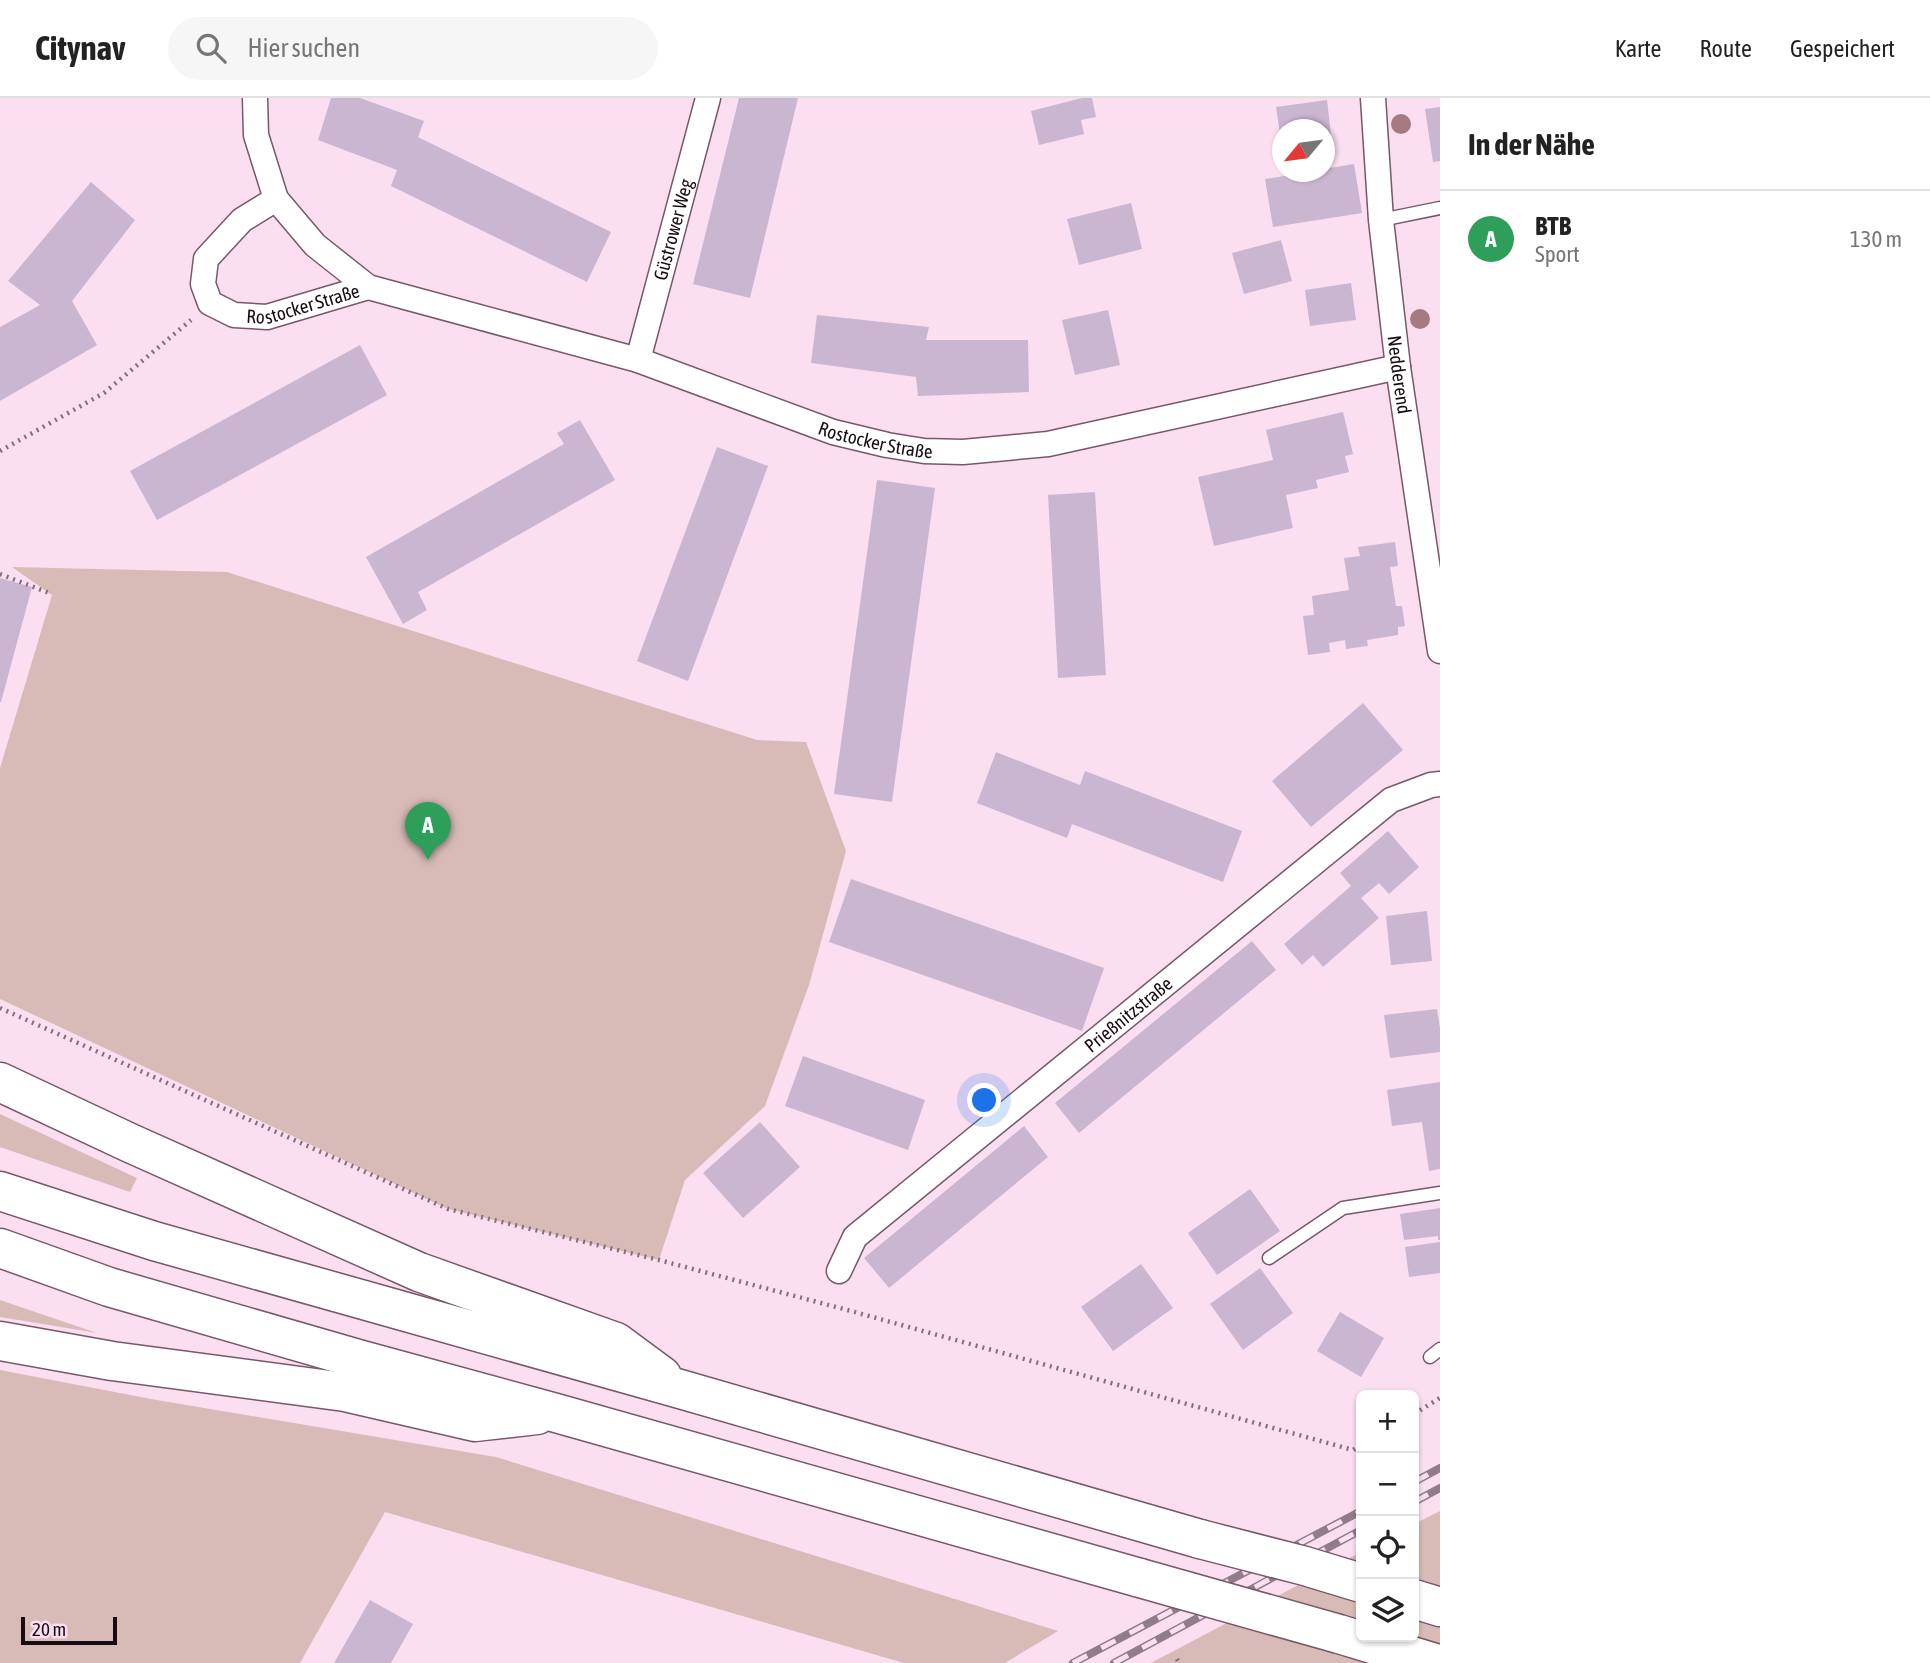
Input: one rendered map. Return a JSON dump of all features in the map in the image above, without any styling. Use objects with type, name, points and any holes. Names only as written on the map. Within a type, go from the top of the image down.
[{"type":"highway","points":[[0,1082],[419,1272],[616,1342],[681,1389]]},
{"type":"highway","points":[[0,1191],[154,1241],[1356,1581]]},
{"type":"highway","points":[[0,1248],[122,1291],[1435,1663]]},
{"type":"highway","points":[[0,1341],[112,1361],[345,1392],[475,1422],[556,1413]]},
{"type":"highway","points":[[1419,1601],[1440,1607]]},
{"type":"street","name":"Rostocker Straße","points":[[254,98],[256,135],[276,199],[314,245],[368,288],[638,360],[833,432],[887,445],[924,451],[963,452],[1048,444],[1398,367]]},
{"type":"street","name":"Güstrower Weg","points":[[638,360],[708,98]]},
{"type":"street","name":"Nedderend","points":[[1373,98],[1381,220],[1398,367],[1440,651]]},
{"type":"street","points":[[210,303],[203,284],[206,259],[242,220],[276,199]]},
{"type":"street","name":"Rostocker Straße","points":[[210,303],[234,315],[267,317],[368,288]]},
{"type":"street","name":"Prießnitzstraße","points":[[839,1271],[855,1237],[1391,800],[1440,784]]},
{"type":"lane","points":[[1381,220],[1440,208]]},
{"type":"lane","points":[[1269,1258],[1343,1208],[1440,1192]]},
{"type":"path","points":[[0,452],[104,393],[210,303]]},
{"type":"path","points":[[0,574],[52,594]]},
{"type":"path","points":[[0,1008],[448,1209],[659,1260],[1353,1450],[1356,1448]]},
{"type":"path","points":[[1419,1411],[1440,1398]]},
{"type":"shaded area","points":[[12,567],[227,572],[757,740],[806,742],[846,851],[809,985],[765,1106],[685,1180],[659,1260],[448,1209],[0,999],[0,768],[52,595]]},
{"type":"shaded area","points":[[0,1114],[137,1178],[130,1192],[0,1147]]},
{"type":"shaded area","points":[[0,1300],[97,1333],[0,1317]]},
{"type":"shaded area","points":[[0,1370],[151,1399],[496,1457],[1058,1631],[1005,1663],[904,1663],[385,1512],[300,1663],[0,1663]]},
{"type":"shaded area","points":[[1440,1511],[1440,1663],[1151,1663],[1356,1555],[1356,1642],[1419,1642],[1419,1522]]},
{"type":"building","points":[[331,98],[360,98],[424,121],[418,137],[611,232],[587,282],[391,186],[397,170],[318,140]]},
{"type":"building","points":[[739,98],[798,98],[750,298],[693,284]]},
{"type":"building","points":[[1092,98],[1096,117],[1081,120],[1084,134],[1039,145],[1031,111]]},
{"type":"building","points":[[1327,100],[1329,119],[1278,119],[1276,107]]},
{"type":"building","points":[[1440,107],[1440,161],[1433,162],[1425,109]]},
{"type":"building","points":[[1354,164],[1362,213],[1273,227],[1265,179],[1272,178],[1272,182],[1335,182],[1335,167]]},
{"type":"building","points":[[91,182],[135,220],[72,301],[97,345],[0,401],[0,327],[40,305],[8,281]]},
{"type":"building","points":[[1131,203],[1142,249],[1079,265],[1067,219]]},
{"type":"building","points":[[1281,240],[1292,281],[1244,294],[1232,253]]},
{"type":"building","points":[[1351,283],[1356,320],[1310,326],[1305,290]]},
{"type":"building","points":[[1108,310],[1120,365],[1075,375],[1062,320]]},
{"type":"building","points":[[817,315],[929,327],[926,340],[1028,340],[1029,392],[918,396],[916,377],[811,363]]},
{"type":"building","points":[[360,345],[387,395],[157,520],[130,471]]},
{"type":"building","points":[[1343,412],[1353,454],[1345,456],[1349,472],[1316,480],[1318,488],[1286,495],[1293,528],[1214,546],[1198,477],[1273,460],[1266,430]]},
{"type":"building","points":[[580,420],[615,480],[418,592],[427,610],[403,624],[366,557],[564,444],[557,433]]},
{"type":"building","points":[[717,447],[768,466],[688,681],[637,661]]},
{"type":"building","points":[[877,480],[935,488],[892,802],[834,794]]},
{"type":"building","points":[[1095,492],[1106,675],[1058,678],[1048,495]]},
{"type":"building","points":[[1395,542],[1398,566],[1390,567],[1396,606],[1402,606],[1405,626],[1398,627],[1398,635],[1367,640],[1368,646],[1346,649],[1345,640],[1329,643],[1330,652],[1308,655],[1303,616],[1314,615],[1312,596],[1349,590],[1344,558],[1360,556],[1358,547]]},
{"type":"building","points":[[0,578],[32,587],[1,702],[0,702]]},
{"type":"building","points":[[1363,703],[1403,750],[1311,827],[1272,781]]},
{"type":"building","points":[[996,752],[1080,785],[1085,771],[1242,831],[1223,882],[1072,824],[1067,838],[977,803]]},
{"type":"building","points":[[1388,831],[1419,867],[1389,894],[1379,883],[1361,898],[1379,918],[1323,967],[1313,955],[1302,965],[1284,944],[1351,886],[1340,873]]},
{"type":"building","points":[[851,879],[1104,968],[1082,1031],[829,942]]},
{"type":"building","points":[[1427,911],[1432,961],[1391,965],[1386,916]]},
{"type":"building","points":[[1252,941],[1276,970],[1079,1133],[1055,1103]]},
{"type":"building","points":[[1437,1009],[1440,1052],[1390,1058],[1384,1015]]},
{"type":"building","points":[[803,1056],[925,1100],[908,1150],[785,1106]]},
{"type":"building","points":[[1440,1082],[1440,1169],[1429,1171],[1422,1122],[1392,1126],[1387,1090]]},
{"type":"building","points":[[760,1122],[800,1167],[743,1218],[703,1173]]},
{"type":"building","points":[[1024,1126],[1048,1157],[889,1288],[864,1258]]},
{"type":"building","points":[[1250,1189],[1280,1231],[1217,1275],[1188,1233]]},
{"type":"building","points":[[1440,1208],[1440,1240],[1438,1236],[1404,1240],[1400,1214]]},
{"type":"building","points":[[1440,1242],[1440,1273],[1409,1277],[1405,1247]]},
{"type":"building","points":[[1141,1264],[1173,1308],[1113,1351],[1081,1307]]},
{"type":"building","points":[[1260,1268],[1293,1313],[1243,1350],[1210,1304]]},
{"type":"building","points":[[1340,1312],[1384,1338],[1361,1377],[1317,1351]]},
{"type":"building","points":[[370,1600],[413,1624],[391,1663],[334,1663]]},
{"type":"railway","points":[[1419,1479],[1440,1468]]},
{"type":"railway","points":[[1419,1499],[1440,1488]]},
{"type":"railway","points":[[1073,1663],[1356,1514]]},
{"type":"railway","points":[[1114,1663],[1356,1533]]},
{"type":"place","name":"BTB","points":[[428,860]]}]
